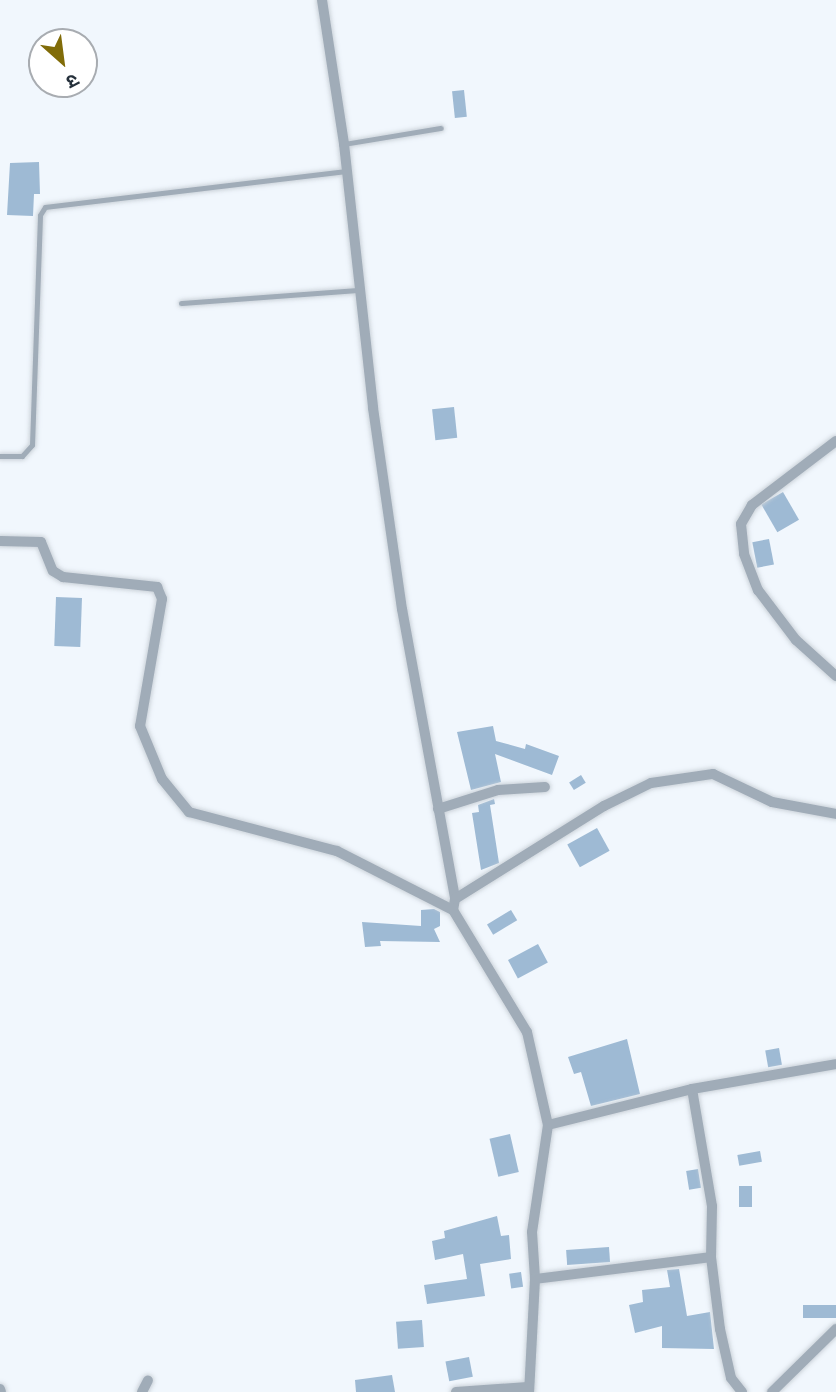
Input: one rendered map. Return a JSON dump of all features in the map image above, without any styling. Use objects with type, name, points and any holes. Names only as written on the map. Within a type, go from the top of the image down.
[{"type":"street","points":[[322,0],[344,145],[359,290],[402,609],[454,904],[527,1032],[548,1125],[532,1232],[536,1279],[529,1390],[456,1392]]},
{"type":"street","points":[[836,441],[752,505],[741,524],[744,554],[758,590],[796,640],[836,676]]},
{"type":"street","points":[[0,541],[41,542],[53,571],[63,577],[157,587],[162,598],[140,726],[162,779],[190,811],[337,851],[454,904]]},
{"type":"street","points":[[454,904],[614,800],[651,783],[713,774],[772,802],[836,814]]},
{"type":"street","points":[[438,809],[498,790],[545,788]]},
{"type":"street","points":[[548,1125],[692,1089],[836,1064]]},
{"type":"street","points":[[692,1089],[712,1206],[711,1257],[725,1357],[731,1378],[742,1392]]},
{"type":"street","points":[[536,1279],[711,1257]]},
{"type":"street","points":[[772,1392],[836,1329]]},
{"type":"street","points":[[142,1392],[148,1380]]},
{"type":"lane","points":[[344,145],[440,128]]},
{"type":"lane","points":[[0,456],[22,456],[32,445],[40,215],[45,207],[346,171]]},
{"type":"lane","points":[[181,303],[359,290]]},
{"type":"building","points":[[464,90],[467,117],[455,118],[452,91]]},
{"type":"building","points":[[39,162],[40,194],[34,194],[33,216],[7,215],[10,163]]},
{"type":"building","points":[[454,407],[457,438],[435,440],[432,409]]},
{"type":"building","points":[[783,492],[799,520],[777,532],[761,505]]},
{"type":"building","points":[[769,539],[774,565],[757,568],[752,542]]},
{"type":"building","points":[[56,597],[82,598],[80,647],[54,646]]},
{"type":"building","points":[[493,726],[496,741],[525,749],[526,744],[559,756],[552,775],[495,754],[501,782],[471,790],[457,732]]},
{"type":"building","points":[[581,775],[586,783],[574,790],[569,782]]},
{"type":"building","points":[[494,799],[495,804],[490,805],[499,863],[481,870],[472,813],[479,812],[478,805]]},
{"type":"building","points":[[597,828],[610,851],[580,867],[567,844]]},
{"type":"building","points":[[434,909],[440,912],[440,926],[434,929],[440,942],[380,941],[381,946],[365,947],[362,922],[421,926],[421,910]]},
{"type":"building","points":[[511,910],[517,920],[493,935],[487,924]]},
{"type":"building","points":[[538,944],[548,963],[518,979],[508,960]]},
{"type":"building","points":[[627,1039],[640,1094],[591,1106],[581,1072],[574,1074],[568,1057]]},
{"type":"building","points":[[779,1048],[782,1065],[768,1067],[765,1050]]},
{"type":"building","points":[[510,1134],[519,1172],[498,1177],[490,1139]]},
{"type":"building","points":[[760,1151],[762,1162],[739,1166],[737,1155]]},
{"type":"building","points":[[698,1169],[701,1188],[689,1190],[686,1171]]},
{"type":"building","points":[[739,1186],[752,1186],[752,1207],[739,1207]]},
{"type":"building","points":[[497,1216],[501,1236],[509,1235],[511,1259],[480,1264],[485,1296],[427,1304],[424,1285],[467,1279],[463,1254],[435,1260],[432,1241],[445,1238],[444,1231]]},
{"type":"building","points":[[609,1247],[610,1262],[567,1265],[566,1250]]},
{"type":"building","points":[[679,1269],[687,1316],[710,1312],[714,1349],[662,1348],[662,1326],[635,1333],[629,1305],[643,1302],[642,1290],[670,1287],[667,1270]]},
{"type":"building","points":[[521,1272],[523,1287],[511,1289],[509,1274]]},
{"type":"building","points":[[803,1305],[836,1305],[836,1318],[803,1318]]},
{"type":"building","points":[[422,1320],[424,1347],[398,1349],[396,1322]]},
{"type":"building","points":[[469,1357],[473,1377],[449,1381],[445,1362]]},
{"type":"building","points":[[392,1375],[395,1392],[356,1392],[355,1380]]}]
